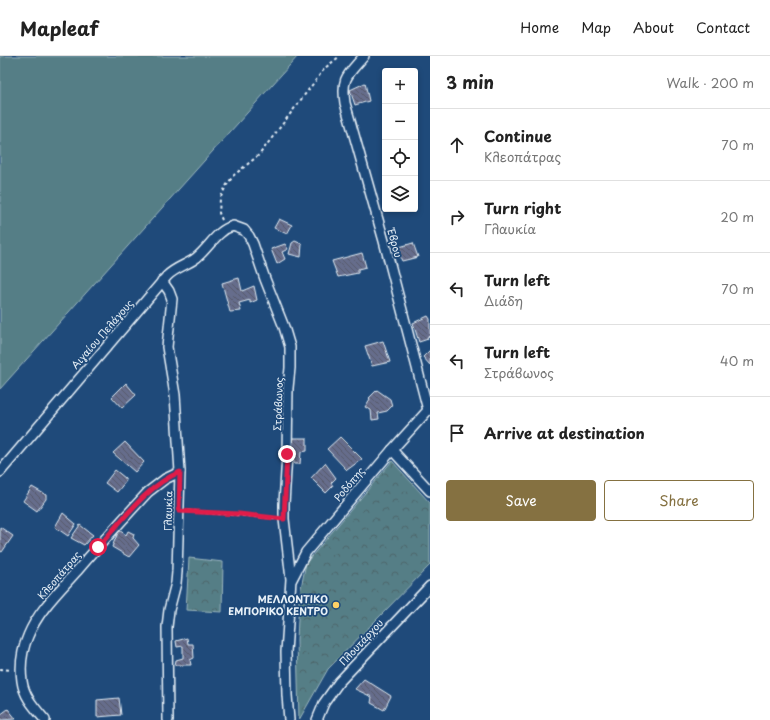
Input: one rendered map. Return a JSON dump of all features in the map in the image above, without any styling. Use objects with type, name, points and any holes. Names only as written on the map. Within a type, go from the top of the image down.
[{"type":"street","name":"Έβρου","points":[[364,56],[344,81],[343,88],[345,103],[429,409]]},
{"type":"street","name":"Αιγαίου Πελάγους","points":[[0,472],[162,281],[174,269],[194,260],[229,227]]},
{"type":"street","name":"Στράβωνος","points":[[229,227],[244,230],[249,236],[284,327],[290,347],[284,519],[291,579],[286,652],[289,720]]},
{"type":"street","name":"Γλαυκία","points":[[162,281],[170,291],[172,299],[167,352],[175,395],[180,472],[178,572],[169,610],[167,628],[168,720]]},
{"type":"street","name":"Ροδόπης","points":[[291,579],[306,552],[392,450],[429,409]]},
{"type":"street","points":[[392,450],[430,491]]},
{"type":"street","name":"Κλεοπάτρας","points":[[45,720],[28,698],[22,680],[21,670],[23,654],[31,629],[55,595],[148,492],[165,479],[180,472]]},
{"type":"street","name":"Πλουτάρχου","points":[[317,720],[324,703],[339,682],[430,586]]},
{"type":"path","points":[[229,227],[219,213],[220,199],[226,186],[234,175],[258,155],[325,68],[340,56]]},
{"type":"path","points":[[179,511],[239,514],[284,519]]},
{"type":"green space","points":[[0,56],[298,56],[0,389]]},
{"type":"green space","points":[[392,461],[430,503],[430,565],[328,669],[299,720],[297,640],[299,598],[306,563]]},
{"type":"green space","points":[[189,558],[223,562],[222,612],[186,610]]},
{"type":"building","points":[[365,83],[369,101],[355,105],[350,90]]},
{"type":"building","points":[[279,219],[292,225],[287,234],[274,228]]},
{"type":"building","points":[[295,241],[302,244],[301,257],[289,254],[292,243]]},
{"type":"building","points":[[413,243],[418,257],[402,261],[396,248]]},
{"type":"building","points":[[285,244],[288,249],[282,252],[285,259],[277,264],[271,249]]},
{"type":"building","points":[[362,253],[366,267],[358,269],[358,273],[338,277],[332,261]]},
{"type":"building","points":[[239,278],[242,291],[254,286],[257,300],[250,303],[250,300],[239,303],[241,311],[230,312],[222,283]]},
{"type":"building","points":[[428,316],[430,319],[430,336],[427,337],[428,339],[419,342],[413,323]]},
{"type":"building","points":[[383,341],[390,362],[372,366],[365,346]]},
{"type":"building","points":[[430,350],[430,365],[423,357]]},
{"type":"building","points":[[126,383],[136,395],[122,408],[112,397]]},
{"type":"building","points":[[377,390],[390,399],[392,406],[387,411],[378,413],[379,419],[372,420],[371,410],[365,407],[370,399],[369,398]]},
{"type":"building","points":[[340,437],[362,459],[347,470],[327,449]]},
{"type":"building","points":[[292,438],[307,438],[307,451],[301,452],[300,464],[294,464]]},
{"type":"building","points":[[125,442],[144,462],[135,472],[113,453]]},
{"type":"building","points":[[325,463],[336,478],[331,483],[333,486],[326,493],[311,478]]},
{"type":"building","points":[[115,470],[125,478],[126,481],[117,492],[105,483]]},
{"type":"building","points":[[32,487],[46,495],[46,499],[37,511],[23,501]]},
{"type":"building","points":[[63,513],[76,524],[68,536],[55,527]]},
{"type":"building","points":[[80,525],[93,535],[84,545],[71,538]]},
{"type":"building","points":[[0,527],[13,536],[2,552],[0,551]]},
{"type":"building","points":[[119,530],[126,535],[128,531],[134,534],[133,538],[139,545],[129,557],[112,547]]},
{"type":"building","points":[[187,638],[188,644],[193,644],[194,658],[190,660],[191,665],[175,665],[176,660],[183,658],[183,646],[177,647],[176,641]]},
{"type":"building","points":[[364,679],[391,696],[384,710],[371,703],[372,697],[355,689]]},
{"type":"building","points":[[119,698],[121,715],[97,717],[97,700]]},
{"type":"building","points":[[8,709],[16,719],[0,720],[0,715]]},
{"type":"place","name":"ΜΕΛΛΟΝΤΙΚΟ ΕΜΠΟΡΙΚΟ ΚΕΝΤΡΟ","points":[[336,605]]},
{"type":"route","points":[[98,547],[148,492],[165,479],[180,472],[179,511],[239,514],[284,519],[287,454]]}]
